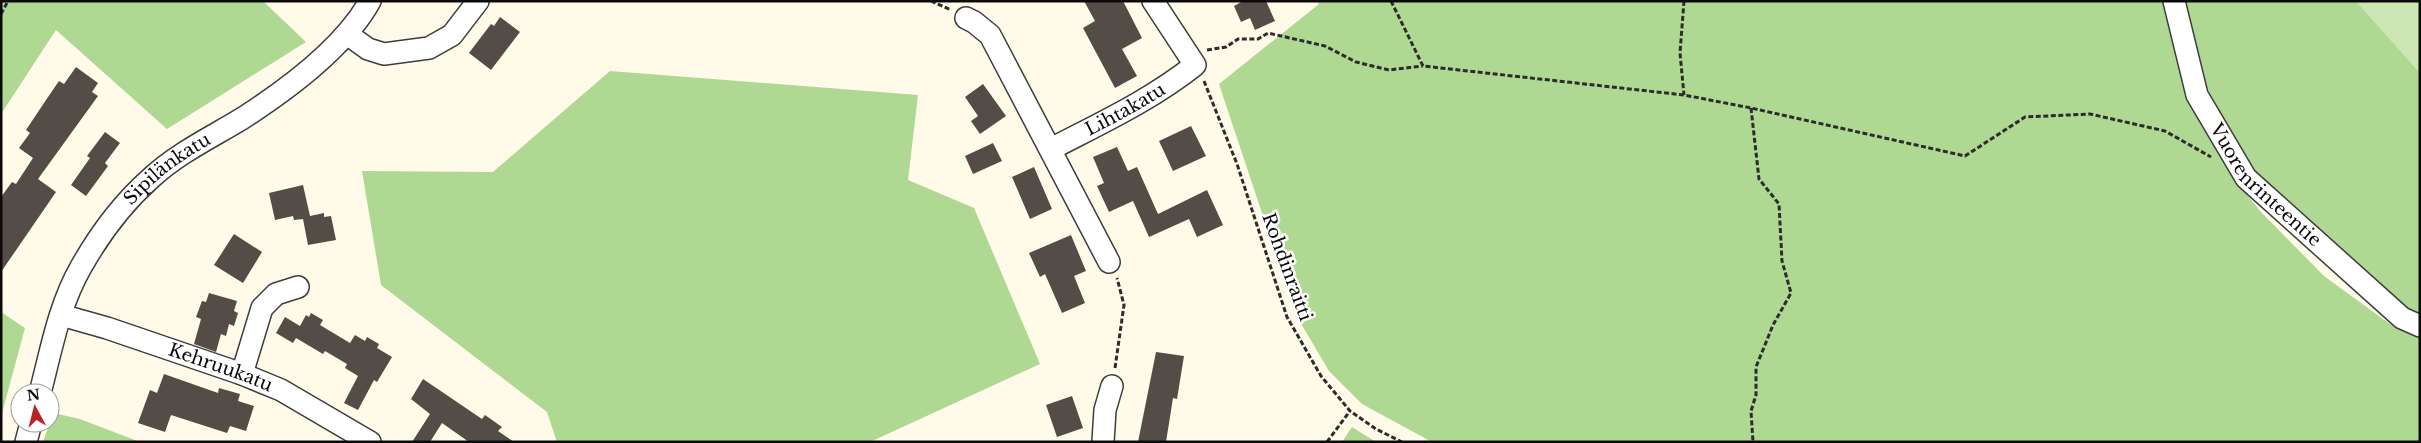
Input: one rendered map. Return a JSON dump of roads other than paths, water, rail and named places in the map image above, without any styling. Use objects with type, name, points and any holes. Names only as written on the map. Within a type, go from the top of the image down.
[{"type":"street","name":"Sipilänkatu","points":[[43,383],[61,315],[80,268],[113,220],[151,178],[193,147],[243,118],[298,80],[347,34],[370,1]]},
{"type":"street","points":[[347,34],[368,49],[384,54],[429,48],[452,35],[478,1]]},
{"type":"street","name":"Lihtakatu","points":[[1051,149],[1136,105],[1171,84],[1199,58],[1153,1]]},
{"type":"street","name":"Vuorenrinteentie","points":[[2174,1],[2197,95],[2246,178],[2402,318],[2420,326]]},
{"type":"street","points":[[966,18],[974,22],[990,36],[1109,262]]},
{"type":"street","points":[[242,374],[262,308],[276,294],[298,287]]},
{"type":"street","name":"Kehruukatu","points":[[61,315],[107,328],[242,374],[281,390],[370,442]]},
{"type":"street","points":[[1103,442],[1105,410],[1112,386]]}]
